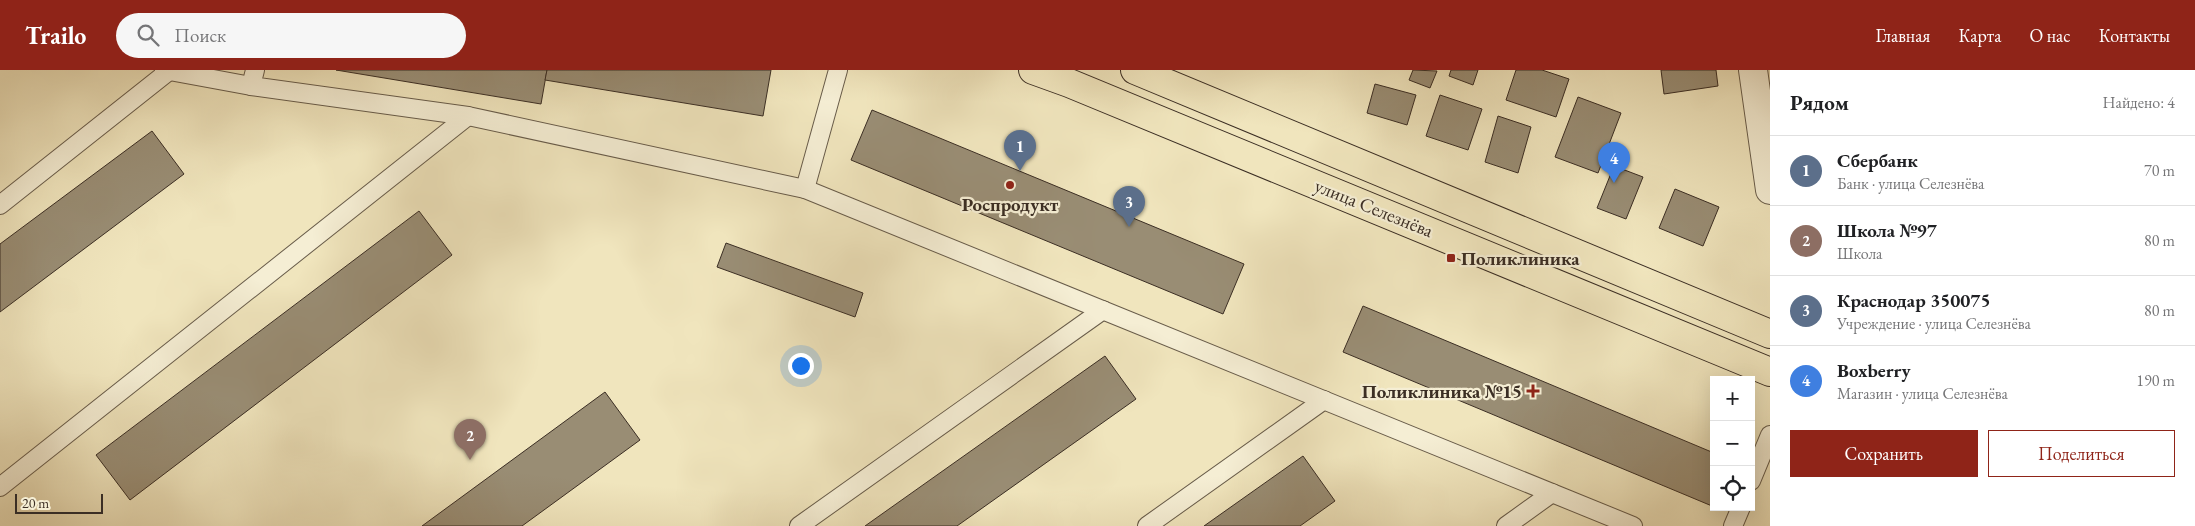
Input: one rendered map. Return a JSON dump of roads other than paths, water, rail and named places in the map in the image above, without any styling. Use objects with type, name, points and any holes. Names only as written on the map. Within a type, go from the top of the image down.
[{"type":"main road","name":"улица Селезнёва","points":[[1033,70],[1069,83],[1770,372]]},
{"type":"main road","name":"улица Селезнёва","points":[[1135,70],[1770,334]]},
{"type":"street","points":[[1753,70],[1770,190]]},
{"type":"lane","points":[[0,205],[166,70],[253,78],[468,116],[805,188],[1633,526]]},
{"type":"lane","points":[[805,188],[838,70]]},
{"type":"lane","points":[[0,487],[468,116]]},
{"type":"lane","points":[[799,526],[1103,310]]},
{"type":"lane","points":[[1147,526],[1324,400]]},
{"type":"lane","points":[[1755,471],[1770,435]]},
{"type":"lane","points":[[1506,526],[1552,493]]},
{"type":"lane","points":[[1733,526],[1739,511]]},
{"type":"place","name":"Сбербанк","points":[[1020,171]]},
{"type":"place","name":"Boxberry","points":[[1614,183]]},
{"type":"place","name":"Роспродукт","points":[[1010,185]]},
{"type":"place","name":"Краснодар 350075","points":[[1129,227]]},
{"type":"place","name":"Поликлиника","points":[[1451,258]]},
{"type":"place","name":"Поликлиника №15","points":[[1533,391]]},
{"type":"place","name":"Школа №97","points":[[470,460]]}]
